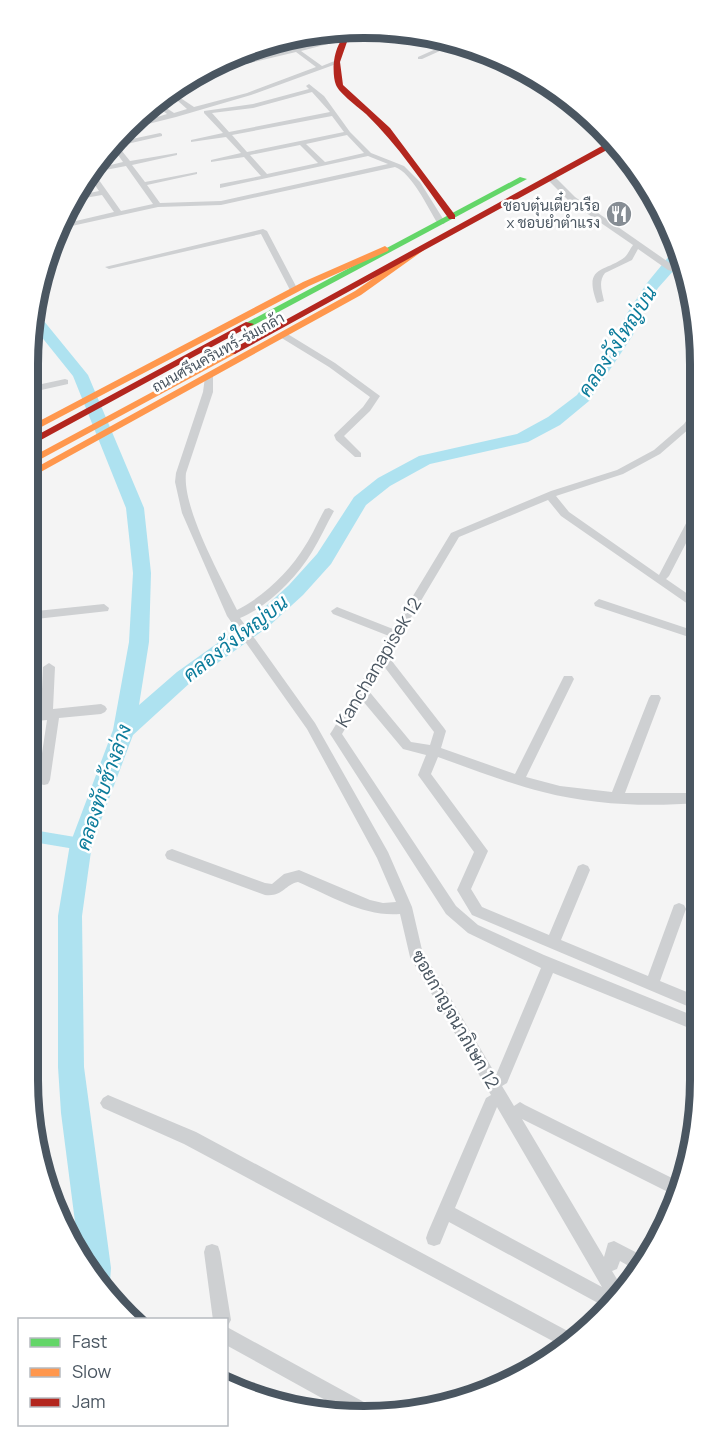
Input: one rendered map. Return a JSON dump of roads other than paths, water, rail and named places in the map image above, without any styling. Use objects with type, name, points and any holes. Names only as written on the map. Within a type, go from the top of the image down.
[{"type":"main road","points":[[347,38],[337,62],[340,86],[362,102],[394,137],[447,220]]},
{"type":"main road","name":"ถนนศรีนครินทร์-ร่มเกล้า","points":[[38,437],[65,417],[447,220],[599,139]]},
{"type":"main road","name":"ถนนศรีนครินทร์-ร่มเกล้า","points":[[38,459],[76,443],[130,414],[607,147]]},
{"type":"main road","name":"ถนนศรีนครินทร์-ร่มเกล้า","points":[[120,389],[294,291],[398,244]]},
{"type":"main road","name":"ถนนศรีนครินทร์-ร่มเกล้า","points":[[130,414],[209,377],[358,293],[420,250]]},
{"type":"main road","points":[[38,427],[65,417]]},
{"type":"main road","name":"ถนนศรีนครินทร์-ร่มเกล้า","points":[[38,469],[76,443]]},
{"type":"street","points":[[225,68],[298,51],[337,38]]},
{"type":"street","points":[[420,58],[440,50],[438,46]]},
{"type":"street","points":[[298,51],[321,68]]},
{"type":"street","points":[[177,117],[249,94],[261,86],[280,83],[337,62]]},
{"type":"street","points":[[271,76],[280,83]]},
{"type":"street","points":[[238,86],[249,94]]},
{"type":"street","points":[[143,123],[253,106],[310,87],[335,113],[348,133],[369,154],[397,164],[447,220]]},
{"type":"street","points":[[219,91],[232,99]]},
{"type":"street","points":[[180,100],[193,110]]},
{"type":"street","points":[[162,107],[177,117]]},
{"type":"street","points":[[207,112],[266,177]]},
{"type":"street","points":[[193,141],[335,113]]},
{"type":"street","points":[[149,118],[153,121]]},
{"type":"street","points":[[213,161],[348,133]]},
{"type":"street","points":[[124,143],[160,135]]},
{"type":"street","points":[[301,142],[323,164]]},
{"type":"street","points":[[118,149],[158,205]]},
{"type":"street","points":[[102,169],[175,154]]},
{"type":"street","points":[[223,186],[369,154]]},
{"type":"street","points":[[68,225],[158,205],[221,203],[397,164]]},
{"type":"street","points":[[142,184],[195,173]]},
{"type":"street","points":[[550,178],[572,199],[656,258],[673,264]]},
{"type":"street","points":[[95,179],[118,214]]},
{"type":"street","points":[[83,196],[104,192]]},
{"type":"street","points":[[109,267],[263,231],[294,291]]},
{"type":"street","points":[[600,301],[596,281],[598,276],[629,258],[637,244]]},
{"type":"street","points":[[283,335],[332,365],[375,396],[367,409],[339,435],[339,438],[357,455]]},
{"type":"street","name":"ซอยกาญจนาภิเษก 12","points":[[209,377],[208,392],[180,482],[187,513],[235,619],[311,726],[383,856],[405,908],[415,952],[609,1295]]},
{"type":"street","points":[[38,388],[65,382]]},
{"type":"street","name":"Kanchanapisek 12","points":[[690,422],[657,452],[620,472],[550,495],[455,535],[336,734],[451,910],[473,929],[690,1022]]},
{"type":"street","points":[[550,495],[565,514],[690,601]]},
{"type":"street","points":[[235,619],[262,600],[303,556],[329,512]]},
{"type":"street","points":[[664,576],[690,526]]},
{"type":"street","points":[[599,603],[690,633]]},
{"type":"street","points":[[38,615],[104,608]]},
{"type":"street","points":[[338,610],[394,634]]},
{"type":"street","points":[[381,656],[440,730],[424,775],[481,851],[464,890],[477,911],[690,1000]]},
{"type":"street","points":[[44,780],[50,714],[49,667]]},
{"type":"street","points":[[518,780],[568,679]]},
{"type":"street","points":[[361,690],[408,746],[434,751],[518,780],[579,794],[690,798]]},
{"type":"street","points":[[617,797],[655,698]]},
{"type":"street","points":[[38,716],[101,709]]},
{"type":"street","points":[[172,855],[265,889],[274,890],[293,876],[299,876],[369,906],[383,909],[405,908]]},
{"type":"street","points":[[553,943],[583,870]]},
{"type":"street","points":[[652,984],[678,909]]},
{"type":"street","points":[[502,1078],[550,964]]},
{"type":"street","points":[[434,1238],[493,1100]]},
{"type":"street","points":[[108,1103],[190,1138],[564,1338]]},
{"type":"street","points":[[520,1110],[672,1186]]},
{"type":"street","points":[[446,1212],[608,1296]]},
{"type":"street","points":[[611,1263],[614,1249],[636,1261]]},
{"type":"street","points":[[212,1252],[222,1318]]},
{"type":"street","points":[[228,1336],[354,1406]]},
{"type":"waterway","name":"คลองวังใหญ่บน","points":[[124,730],[184,677],[261,622],[296,590],[324,559],[360,501],[384,482],[425,460],[522,438],[554,421],[583,398],[626,335],[633,315],[652,286],[673,261]]},
{"type":"waterway","name":"คลองทับช้างล่าง","points":[[40,325],[80,375],[135,508],[142,573],[139,642],[124,730]]},
{"type":"waterway","name":"คลองทับช้างล่าง","points":[[96,1267],[71,1067],[70,916],[81,844],[124,730]]},
{"type":"waterway","points":[[38,837],[81,844]]},
{"type":"place","name":"ชอบตุ๋นเตี๋ยวเรือ x ชอบยำตำแรง","points":[[619,214]]}]
